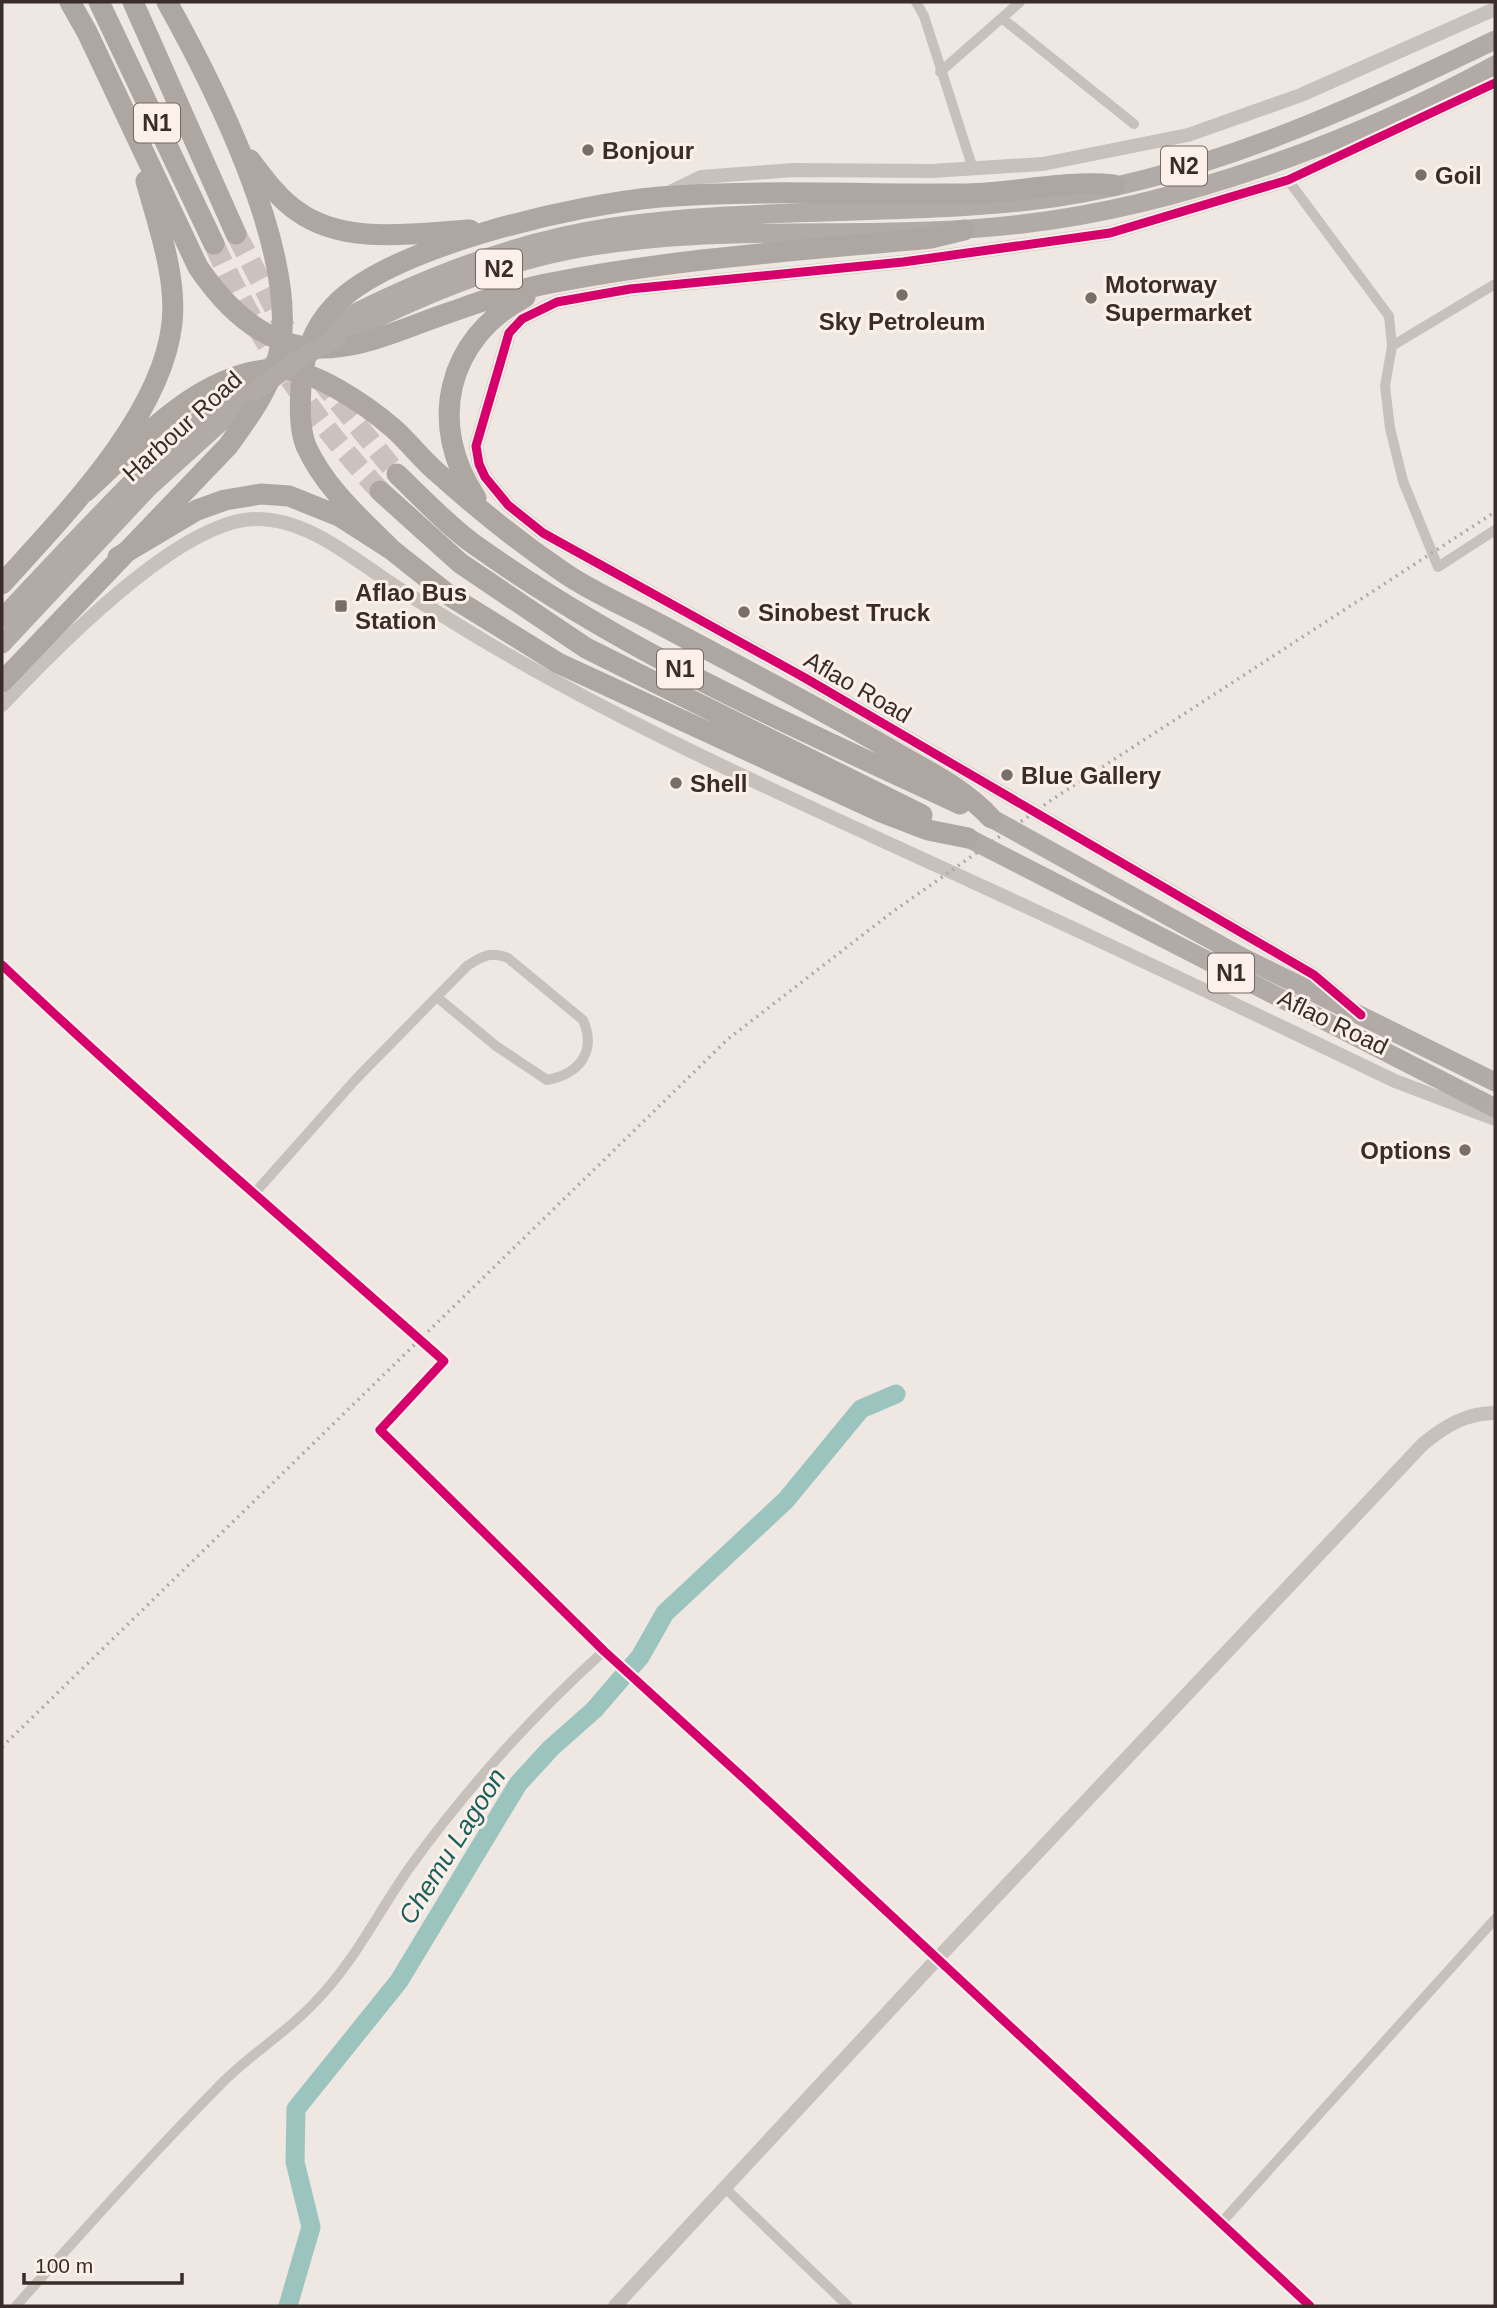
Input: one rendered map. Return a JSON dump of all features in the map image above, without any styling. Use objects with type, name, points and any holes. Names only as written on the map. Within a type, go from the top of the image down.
[{"type":"highway","points":[[70,2],[198,267],[216,295],[236,313],[282,342],[308,347],[369,341],[456,310],[554,282],[723,259],[932,238],[964,230]]},
{"type":"highway","name":"N1","points":[[99,2],[214,244]]},
{"type":"highway","name":"N1","points":[[133,2],[236,234]]},
{"type":"highway","points":[[2,681],[118,557],[228,446],[254,410],[274,368],[282,342],[280,287],[259,203],[239,147],[167,2]]},
{"type":"highway","name":"N2","points":[[428,286],[568,250],[623,242],[849,222],[1029,201],[1114,186],[1241,150],[1309,124],[1495,40]]},
{"type":"highway","name":"N2","points":[[849,222],[964,230],[1026,224],[1178,193],[1263,166],[1395,113],[1495,65]]},
{"type":"highway","points":[[85,492],[143,408],[165,364],[172,321],[169,281],[161,239],[130,122]]},
{"type":"highway","points":[[239,147],[271,186],[298,212],[338,230],[394,235],[500,228],[659,197],[751,192],[969,194],[1088,184],[1114,186]]},
{"type":"highway","points":[[500,228],[405,260],[360,283],[332,307],[308,347],[302,373],[300,409],[305,443],[327,484],[393,550],[450,596],[558,663],[881,813],[928,830],[968,838]]},
{"type":"highway","points":[[495,522],[458,469],[448,430],[450,391],[457,365],[477,334],[515,303],[554,282]]},
{"type":"highway","name":"Harbour Road","points":[[2,618],[176,439],[214,404],[326,328],[428,286]]},
{"type":"highway","name":"Harbour Road","points":[[2,644],[148,488],[255,391],[301,358],[428,286]]},
{"type":"highway","points":[[2,584],[85,492],[176,411],[208,388],[235,377],[274,368],[302,373],[342,393],[393,428],[436,472],[495,522],[565,573],[857,730],[950,784],[979,805],[991,818]]},
{"type":"highway","name":"Aflao Road","points":[[397,474],[473,544],[580,614],[737,700],[991,818],[1231,951],[1495,1082]]},
{"type":"highway","name":"Aflao Road","points":[[380,491],[460,563],[586,648],[968,838],[1495,1108]]},
{"type":"highway","points":[[118,557],[197,510],[225,500],[261,494],[289,496],[339,516],[393,550]]},
{"type":"street","points":[[916,2],[924,16],[973,169]]},
{"type":"street","points":[[940,72],[1020,2]]},
{"type":"street","points":[[659,197],[701,177],[794,170],[973,169],[1043,164],[1188,135],[1301,95],[1495,9]]},
{"type":"street","points":[[1003,19],[1134,124]]},
{"type":"street","points":[[1495,83],[1287,180],[1389,317],[1392,346],[1385,386],[1391,428],[1403,481],[1438,567],[1495,530]]},
{"type":"street","name":"Aflao Road","points":[[1287,180],[1111,233],[928,259],[630,289],[557,302],[522,319],[509,333],[476,446],[485,477],[508,505],[543,533],[782,665],[1314,975],[1361,1015]]},
{"type":"street","points":[[1392,346],[1495,284]]},
{"type":"street","name":"Aflao Road","points":[[2,705],[86,624],[156,564],[197,535],[220,525],[251,519],[289,523],[318,536],[554,682],[678,744],[1395,1081],[1495,1119]]},
{"type":"street","points":[[253,1195],[356,1079],[467,966],[481,956],[495,952],[508,958],[583,1020],[589,1033],[588,1050],[581,1066],[564,1077],[547,1080],[496,1046],[438,998]]},
{"type":"street","points":[[2,965],[253,1195],[344,1270],[411,1332]]},
{"type":"street","points":[[428,1346],[444,1361],[380,1430],[604,1651],[938,1958],[1310,2306]]},
{"type":"street","points":[[615,2306],[938,1958],[1423,1444],[1442,1429],[1463,1418],[1495,1413]]},
{"type":"street","points":[[16,2306],[135,2173],[220,2085],[316,2002],[358,1951],[408,1869],[463,1797],[550,1700],[604,1651]]},
{"type":"street","points":[[1221,2222],[1495,1919]]},
{"type":"street","points":[[725,2188],[848,2306]]},
{"type":"waterway","name":"Chemu Lagoon","points":[[288,2306],[311,2227],[295,2162],[296,2109],[399,1981],[518,1784],[551,1748],[594,1710],[640,1657],[665,1613],[786,1500],[861,1409],[896,1394]]},
{"type":"tunnel","points":[[236,234],[285,328]]},
{"type":"tunnel","points":[[214,244],[248,311],[287,374],[331,434],[380,491]]},
{"type":"tunnel","points":[[319,378],[397,474]]},
{"type":"tunnel","points":[[411,1332],[428,1346]]},
{"type":"railway","points":[[2,1747],[728,1039],[891,913],[1053,799],[1495,512]]},
{"type":"cycle path","points":[[1361,1015],[1314,975],[805,678],[543,533],[508,505],[485,477],[479,464],[476,446],[509,333],[522,319],[557,302],[630,289],[903,262],[1110,233],[1288,180],[1495,83]]},
{"type":"cycle path","points":[[2,965],[166,1116],[444,1361],[380,1430],[604,1651],[1310,2306]]},
{"type":"place","name":"Bonjour","points":[[588,150]]},
{"type":"place","name":"Goil","points":[[1421,175]]},
{"type":"place","name":"Sky Petroleum","points":[[902,295]]},
{"type":"place","name":"Motorway Supermarket","points":[[1091,298]]},
{"type":"place","name":"Aflao Bus Station","points":[[341,606]]},
{"type":"place","name":"Sinobest Truck","points":[[744,612]]},
{"type":"place","name":"Blue Gallery","points":[[1007,775]]},
{"type":"place","name":"Shell","points":[[676,783]]},
{"type":"place","name":"Options","points":[[1465,1150]]}]
